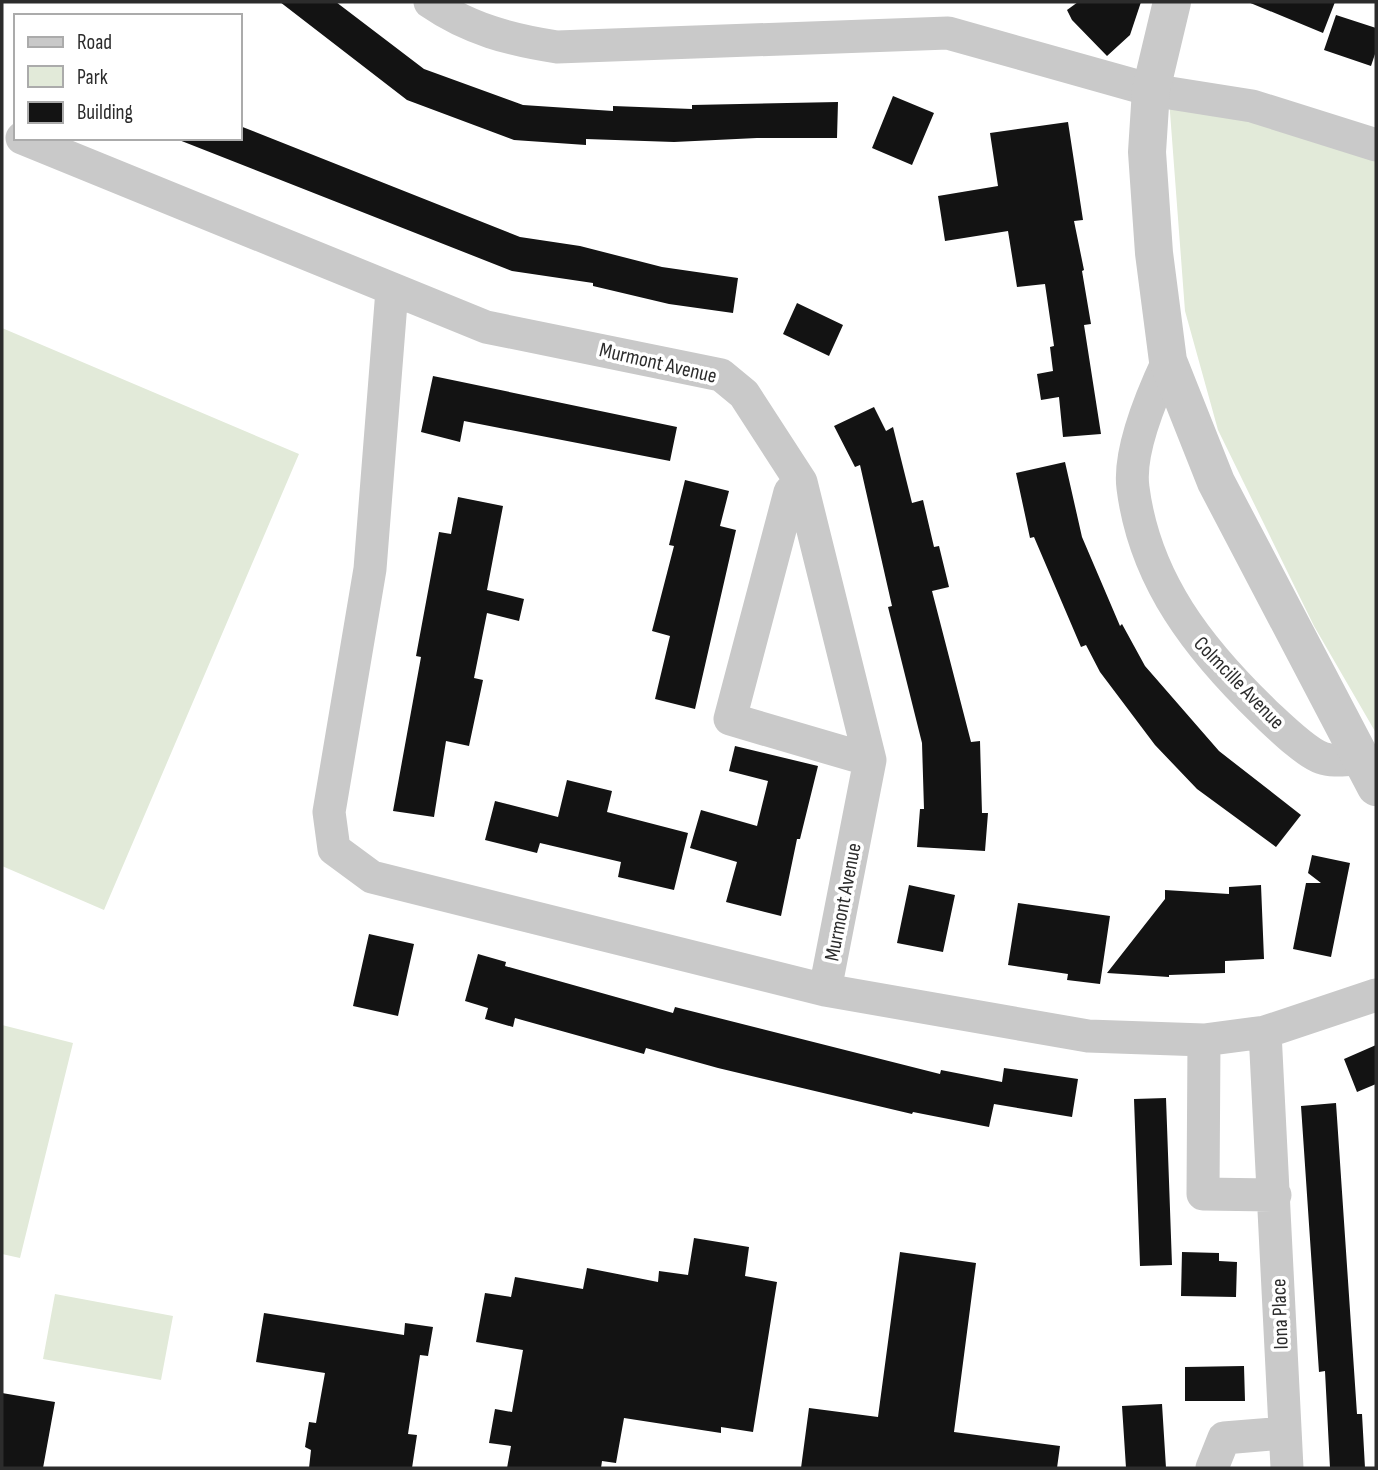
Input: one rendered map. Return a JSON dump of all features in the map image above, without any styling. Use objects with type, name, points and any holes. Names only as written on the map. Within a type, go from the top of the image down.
[{"type":"street","points":[[430,2],[454,18],[483,30],[512,40],[557,47],[948,33],[1151,90],[1252,106],[1376,145]]},
{"type":"street","name":"Colmcille Avenue","points":[[1172,2],[1151,90],[1147,152],[1154,253],[1168,361],[1216,482],[1368,773]]},
{"type":"street","name":"Murmont Avenue","points":[[27,140],[486,327],[721,375],[744,394],[801,482],[870,760],[825,990]]},
{"type":"street","points":[[392,290],[370,569],[329,812],[334,849],[372,877],[825,990],[1088,1036],[1204,1040],[1265,1032],[1376,995]]},
{"type":"street","name":"Colmcille Avenue","points":[[1168,361],[1150,400],[1132,485],[1148,551],[1170,601],[1199,644],[1281,727],[1322,758],[1368,773]]},
{"type":"street","points":[[801,482],[790,492],[730,719],[870,760]]},
{"type":"street","name":"Iona Place","points":[[1265,1032],[1287,1468]]},
{"type":"street","points":[[1204,1040],[1203,1194],[1275,1195]]},
{"type":"street","points":[[1212,1468],[1223,1438],[1285,1433]]},
{"type":"green space","points":[[1169,99],[1376,158],[1376,733],[1314,626],[1218,430],[1185,311]]},
{"type":"green space","points":[[2,328],[299,454],[104,910],[2,866]]},
{"type":"green space","points":[[2,1025],[73,1043],[20,1258],[2,1254]]},
{"type":"green space","points":[[55,1294],[173,1316],[161,1380],[43,1359]]},
{"type":"building","points":[[280,2],[336,2],[424,69],[523,105],[613,111],[613,106],[692,109],[692,105],[838,102],[837,138],[674,142],[586,139],[586,145],[514,140],[407,100]]},
{"type":"building","points":[[1078,2],[1141,2],[1130,35],[1107,56],[1072,20],[1067,10]]},
{"type":"building","points":[[1248,2],[1335,2],[1323,33]]},
{"type":"building","points":[[1336,15],[1376,28],[1376,51],[1371,66],[1324,50]]},
{"type":"building","points":[[893,96],[934,113],[912,165],[872,148]]},
{"type":"building","points":[[1068,122],[1083,220],[1074,221],[1091,324],[1084,325],[1101,434],[1063,437],[1059,397],[1041,400],[1037,374],[1053,371],[1050,347],[1054,346],[1045,284],[1017,287],[1008,231],[945,241],[938,196],[998,186],[990,133]]},
{"type":"building","points":[[242,127],[520,237],[580,246],[662,267],[738,278],[733,313],[669,304],[593,286],[593,283],[512,271],[179,140],[242,140]]},
{"type":"building","points":[[797,303],[843,325],[829,356],[783,334]]},
{"type":"building","points":[[433,376],[677,427],[670,461],[464,421],[460,442],[421,432]]},
{"type":"building","points":[[874,407],[886,431],[893,427],[912,503],[923,500],[934,547],[939,546],[949,587],[932,591],[971,742],[980,741],[982,813],[988,813],[985,851],[917,847],[920,809],[924,809],[922,743],[888,607],[892,606],[860,465],[855,467],[834,426]]},
{"type":"building","points":[[1065,462],[1082,537],[1120,626],[1122,624],[1145,666],[1219,751],[1301,815],[1276,847],[1197,789],[1155,745],[1100,672],[1086,645],[1081,647],[1034,537],[1030,538],[1016,473]]},
{"type":"building","points":[[685,480],[729,491],[720,526],[736,530],[695,709],[655,699],[670,636],[652,631],[674,546],[669,545]]},
{"type":"building","points":[[458,497],[503,506],[487,590],[524,599],[519,621],[487,613],[474,678],[483,680],[469,746],[446,741],[434,817],[393,811],[421,657],[416,656],[439,532],[451,534]]},
{"type":"building","points":[[735,746],[818,766],[800,839],[797,839],[781,916],[726,902],[737,862],[690,848],[701,810],[757,826],[768,781],[729,771]]},
{"type":"building","points":[[567,780],[612,791],[607,812],[688,833],[674,890],[618,877],[621,862],[540,843],[537,853],[485,840],[495,801],[558,817]]},
{"type":"building","points":[[1312,855],[1350,863],[1331,957],[1293,949],[1306,883],[1321,883],[1308,873]]},
{"type":"building","points":[[909,885],[955,895],[943,952],[897,943]]},
{"type":"building","points":[[1261,885],[1264,959],[1225,961],[1225,973],[1169,977],[1107,973],[1165,899],[1165,890],[1229,894],[1229,887]]},
{"type":"building","points":[[1018,903],[1110,916],[1100,984],[1067,980],[1068,974],[1008,965]]},
{"type":"building","points":[[369,934],[414,944],[398,1016],[353,1006]]},
{"type":"building","points":[[478,954],[506,962],[505,966],[673,1013],[675,1007],[940,1074],[941,1070],[1002,1082],[1004,1068],[1078,1079],[1072,1117],[994,1104],[989,1127],[913,1112],[912,1114],[646,1048],[644,1054],[515,1018],[513,1027],[485,1019],[488,1008],[465,1001]]},
{"type":"building","points":[[1376,1045],[1376,1084],[1357,1092],[1344,1059]]},
{"type":"building","points":[[1166,1098],[1172,1265],[1140,1266],[1134,1099]]},
{"type":"building","points":[[1336,1103],[1357,1414],[1362,1414],[1365,1468],[1330,1468],[1325,1371],[1319,1372],[1301,1106]]},
{"type":"building","points":[[694,1238],[749,1247],[745,1276],[777,1282],[753,1432],[721,1427],[721,1433],[624,1418],[616,1463],[602,1461],[601,1468],[507,1468],[511,1446],[489,1443],[495,1409],[512,1412],[523,1350],[476,1342],[485,1293],[511,1297],[515,1277],[583,1289],[587,1268],[658,1282],[659,1271],[688,1275]]},
{"type":"building","points":[[900,1252],[976,1263],[954,1432],[1060,1446],[1057,1468],[801,1468],[809,1408],[878,1417]]},
{"type":"building","points":[[1182,1252],[1219,1253],[1219,1261],[1237,1262],[1236,1297],[1181,1296]]},
{"type":"building","points":[[264,1313],[404,1335],[405,1323],[433,1327],[428,1356],[420,1355],[408,1434],[417,1435],[412,1468],[309,1468],[311,1450],[305,1447],[309,1422],[316,1423],[325,1373],[256,1362]]},
{"type":"building","points":[[1244,1366],[1245,1401],[1185,1401],[1185,1367]]},
{"type":"building","points":[[2,1393],[55,1402],[43,1468],[2,1468]]},
{"type":"building","points":[[1162,1404],[1166,1468],[1126,1468],[1122,1406]]}]
